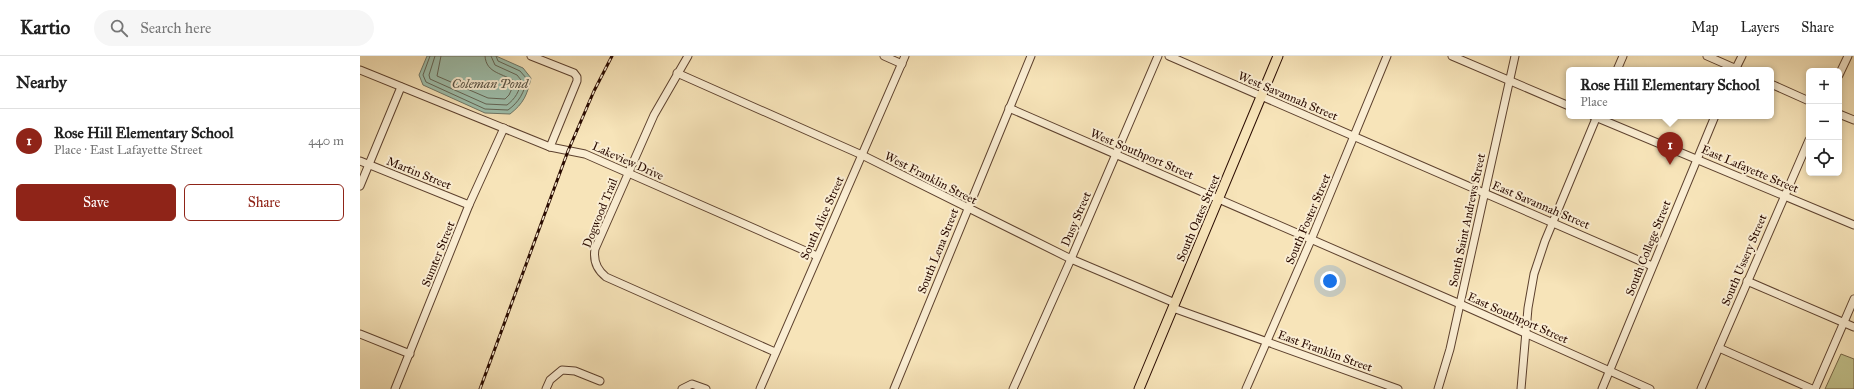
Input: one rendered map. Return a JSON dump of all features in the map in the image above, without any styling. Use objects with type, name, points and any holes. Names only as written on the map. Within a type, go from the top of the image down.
[{"type":"main road","name":"South Oates Street","points":[[1139,389],[1278,56]]},
{"type":"street","points":[[532,56],[574,73],[577,77],[577,82],[550,147]]},
{"type":"street","name":"Dogwood Trail","points":[[688,56],[654,115],[595,249],[595,260],[600,272],[610,279],[776,352]]},
{"type":"street","points":[[884,56],[902,64]]},
{"type":"street","name":"South Alice Street","points":[[760,389],[905,56]]},
{"type":"street","name":"South Lena Street","points":[[894,389],[967,208],[1031,56]]},
{"type":"street","name":"Dusy Street","points":[[1013,389],[1071,259],[1158,56]]},
{"type":"street","name":"West Savannah Street","points":[[1169,56],[1354,136]]},
{"type":"street","name":"South Foster Street","points":[[1246,389],[1311,240],[1387,56]]},
{"type":"street","points":[[1452,56],[1566,105]]},
{"type":"street","name":"South Saint Andrews Street","points":[[1438,389],[1449,355],[1509,81],[1516,56]]},
{"type":"street","points":[[1618,67],[1623,56]]},
{"type":"street","points":[[1707,56],[1730,67]]},
{"type":"street","points":[[1737,67],[1742,56]]},
{"type":"street","points":[[1842,69],[1848,56]]},
{"type":"street","name":"Lakeview Drive","points":[[360,70],[550,147],[585,154],[817,256]]},
{"type":"street","name":"West Franklin Street","points":[[677,73],[862,155],[1071,259],[1174,306],[1267,342]]},
{"type":"street","points":[[1774,85],[1806,100]]},
{"type":"street","points":[[360,186],[368,164],[402,87]]},
{"type":"street","name":"West Southport Street","points":[[1009,108],[1311,240]]},
{"type":"street","points":[[1842,115],[1854,120]]},
{"type":"street","points":[[1521,389],[1526,334],[1534,274],[1553,222],[1595,119]]},
{"type":"street","name":"East Lafayette Street","points":[[1603,119],[1854,225]]},
{"type":"street","name":"South College Street","points":[[1602,389],[1714,119]]},
{"type":"street","name":"Sumter Street","points":[[396,389],[470,205],[504,128]]},
{"type":"street","name":"East Savannah Street","points":[[1354,136],[1652,266]]},
{"type":"street","name":"South Ussery Street","points":[[1701,389],[1806,147]]},
{"type":"street","name":"Martin Street","points":[[360,161],[470,205]]},
{"type":"street","name":"East Southport Street","points":[[1311,240],[1460,304],[1650,389]]},
{"type":"street","points":[[1748,281],[1854,328]]},
{"type":"street","points":[[1719,348],[1814,389],[1854,299]]},
{"type":"street","points":[[360,334],[410,354]]},
{"type":"street","name":"East Franklin Street","points":[[1267,342],[1398,389]]},
{"type":"street","points":[[546,389],[550,380],[562,370],[574,371],[600,381]]},
{"type":"street","points":[[682,389],[692,384],[706,389]]},
{"type":"green space","points":[[1841,354],[1854,359],[1854,389],[1825,389]]},
{"type":"water","name":"Coleman Pond","points":[[427,56],[496,56],[523,68],[531,78],[522,102],[510,114],[485,113],[423,85],[419,75]]},
{"type":"railway","points":[[480,389],[568,151],[594,91],[612,56]]},
{"type":"place","name":"Rose Hill Elementary School","points":[[1670,165]]}]
